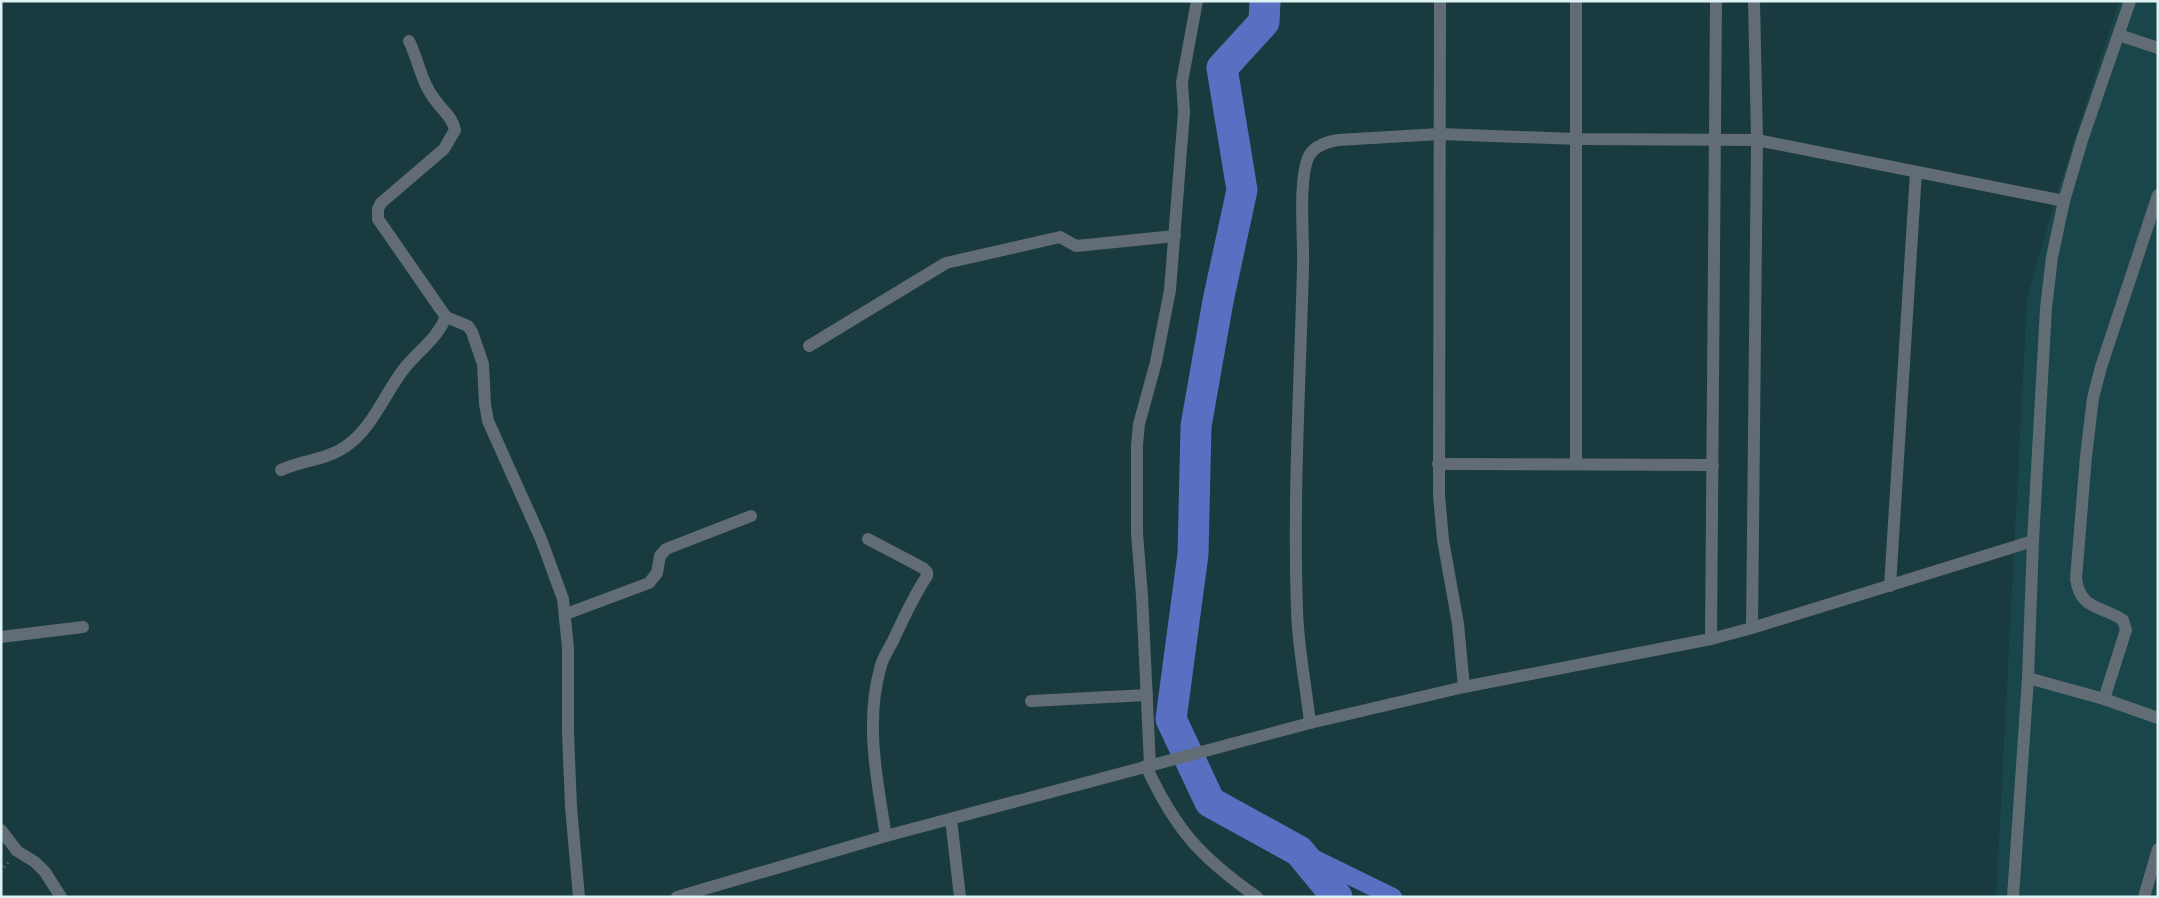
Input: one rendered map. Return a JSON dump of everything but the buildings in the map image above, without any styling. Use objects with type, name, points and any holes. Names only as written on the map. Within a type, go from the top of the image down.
[{"type":"street","points":[[1197,1],[1182,82],[1184,112],[1174,259],[1164,324],[1139,424],[1137,444],[1137,533],[1151,765],[1168,810],[1190,841],[1223,874],[1257,897]]},
{"type":"street","points":[[1440,1],[1438,464],[1443,540],[1458,624],[1464,687]]},
{"type":"street","points":[[1576,1],[1576,464]]},
{"type":"street","points":[[1711,639],[1716,1]]},
{"type":"street","points":[[1752,628],[1756,140],[1754,1]]},
{"type":"street","points":[[2013,897],[2028,678],[2033,541],[2046,308],[2052,257],[2064,201],[2082,140],[2130,1]]},
{"type":"street","points":[[2119,35],[2158,48]]},
{"type":"street","points":[[409,41],[425,85],[451,118],[455,130],[444,149],[381,203],[377,214],[380,223],[446,318],[468,326],[472,332],[483,364],[485,404],[488,421],[544,546],[559,586],[566,614],[571,807],[580,897]]},
{"type":"street","points":[[1310,723],[1297,612],[1297,422],[1305,168],[1308,156],[1315,148],[1325,142],[1440,134],[1577,139],[1756,140],[2064,201]]},
{"type":"street","points":[[1890,586],[1916,172]]},
{"type":"street","points":[[2104,699],[2126,630],[2123,620],[2090,605],[2084,600],[2078,589],[2076,579],[2086,456],[2093,398],[2101,367],[2158,195]]},
{"type":"street","points":[[809,346],[946,263],[1060,237],[1076,246],[1175,236]]},
{"type":"street","points":[[281,470],[295,464],[318,459],[346,446],[370,421],[403,370],[441,330],[446,318]]},
{"type":"street","points":[[1438,464],[1713,465]]},
{"type":"street","points":[[566,614],[649,583],[657,573],[660,556],[666,549],[751,516]]},
{"type":"street","points":[[868,539],[923,568],[927,572],[927,576],[908,608],[880,667],[874,698],[873,717],[876,771],[886,836]]},
{"type":"street","points":[[677,897],[886,836],[1310,723],[1464,687],[1711,639],[2033,541]]},
{"type":"street","points":[[1,637],[83,627]]},
{"type":"street","points":[[2028,678],[2104,699],[2158,718]]},
{"type":"street","points":[[1031,702],[1147,695]]},
{"type":"street","points":[[950,819],[960,897]]},
{"type":"street","points":[[1,830],[17,851],[35,862],[45,872],[61,897]]},
{"type":"street","points":[[2144,897],[2158,849]]},
{"type":"shaded area","points":[[2119,1],[2158,1],[2158,897],[1996,897],[2027,298],[2058,190]]},
{"type":"waterway","points":[[1265,1],[1264,22],[1222,68],[1242,190],[1218,301],[1196,426],[1193,554],[1171,719],[1210,802],[1299,851],[1337,897]]},
{"type":"waterway","points":[[1299,851],[1393,897]]}]
